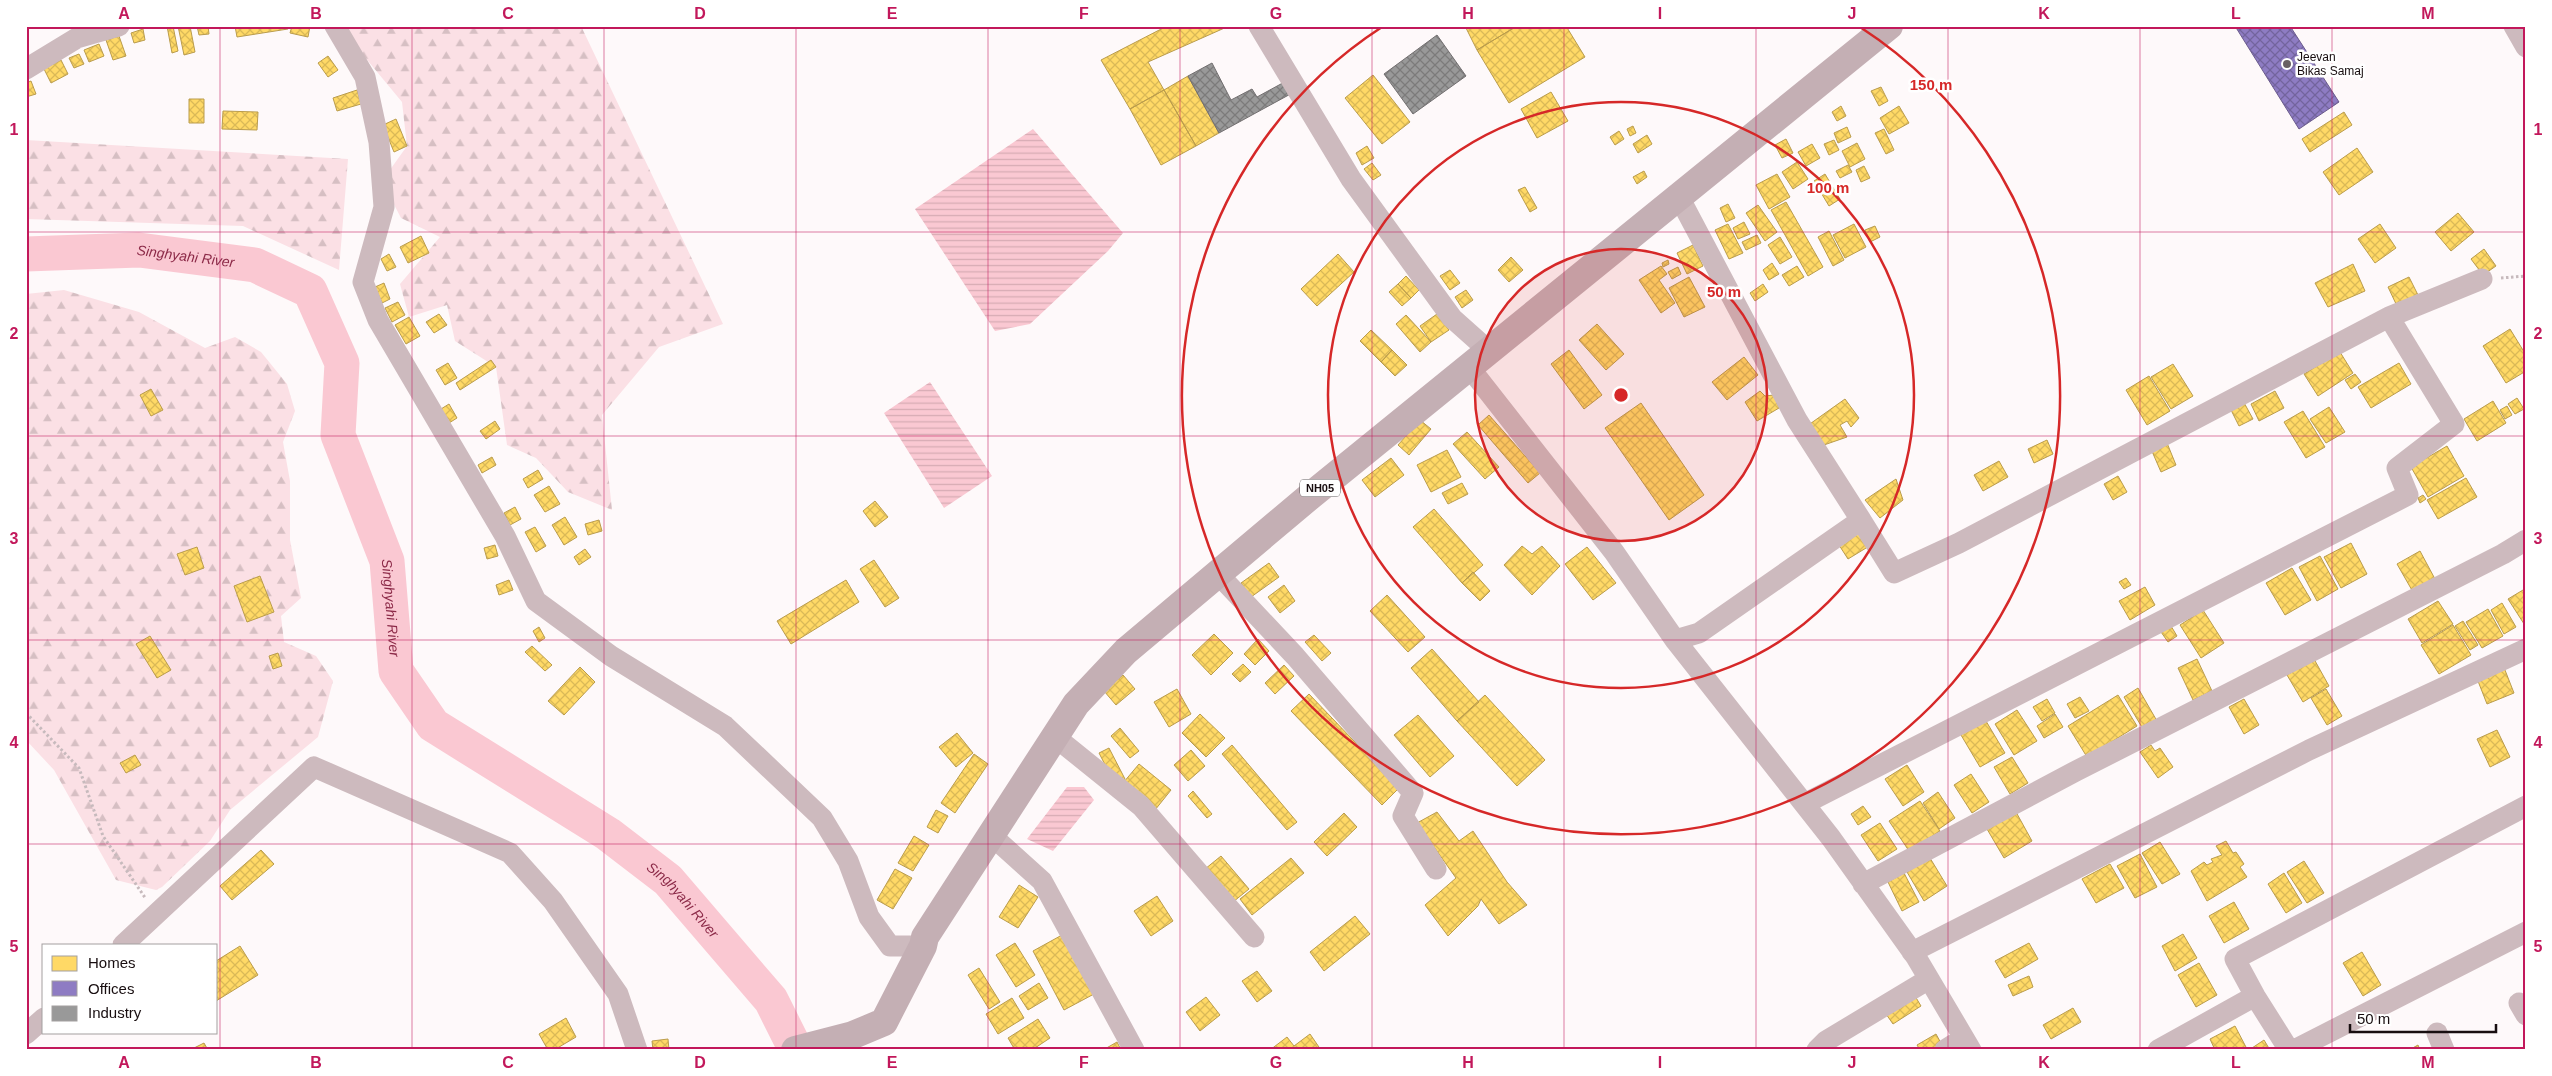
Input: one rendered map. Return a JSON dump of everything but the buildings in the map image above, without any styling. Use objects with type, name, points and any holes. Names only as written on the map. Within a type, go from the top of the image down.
[{"type":"main road","name":"NH05","points":[[795,1050],[853,1035],[884,1022],[923,946],[924,937],[992,836],[1054,736],[1076,704],[1126,651],[1479,359],[1889,26]]},
{"type":"street","points":[[26,69],[78,38],[119,26]]},
{"type":"street","points":[[335,26],[365,77],[380,142],[384,207],[363,282],[378,320],[505,536],[536,601],[611,656],[725,726],[822,818],[848,861],[869,916],[890,946],[923,946]]},
{"type":"street","points":[[1259,26],[1351,179],[1452,318],[1675,640],[1804,804],[1912,952],[1967,1044],[1945,1050]]},
{"type":"street","points":[[2514,26],[2526,47]]},
{"type":"street","points":[[1679,197],[1797,420],[1894,574],[1959,543],[2390,317],[2482,279]]},
{"type":"street","points":[[1804,804],[2408,495],[2397,468],[2454,424],[2390,317]]},
{"type":"street","points":[[1675,640],[1699,634],[1861,520]]},
{"type":"street","points":[[1863,884],[2076,771],[2503,554],[2526,540]]},
{"type":"street","points":[[1218,574],[1295,656],[1413,793],[1403,816],[1436,870]]},
{"type":"street","points":[[1912,952],[2309,750],[2526,649]]},
{"type":"street","points":[[1054,736],[1140,806],[1254,937]]},
{"type":"street","points":[[124,944],[314,767],[510,853],[553,901],[618,994],[637,1050]]},
{"type":"street","points":[[2289,1050],[2255,996],[2235,959],[2526,806]]},
{"type":"street","points":[[992,836],[1042,881],[1134,1050]]},
{"type":"street","points":[[2294,1050],[2526,932]]},
{"type":"street","points":[[1817,1050],[1826,1041],[1928,979]]},
{"type":"street","points":[[2158,1050],[2255,996]]},
{"type":"street","points":[[26,1034],[42,1020]]},
{"type":"path","points":[[26,713],[79,768],[103,836],[156,914]]},
{"type":"green space","points":[[339,26],[581,26],[723,324],[659,347],[602,415],[612,510],[568,492],[536,458],[507,445],[496,367],[455,341],[447,305],[409,317],[400,284],[440,237],[401,218],[382,181],[407,146],[402,102]]},
{"type":"green space","points":[[26,140],[348,159],[339,270],[243,226],[26,219]]},
{"type":"green space","points":[[64,290],[139,312],[205,348],[235,337],[261,352],[287,384],[295,411],[283,442],[290,481],[290,540],[301,598],[281,616],[284,642],[316,656],[333,681],[318,737],[230,810],[210,841],[162,887],[156,890],[116,880],[54,770],[26,740],[26,294]]},
{"type":"shaded area","points":[[1033,129],[1123,233],[1108,251],[1030,324],[995,331],[915,209]]},
{"type":"shaded area","points":[[930,382],[992,476],[944,508],[884,413]]},
{"type":"shaded area","points":[[1067,787],[1084,787],[1094,800],[1053,851],[1027,839]]},
{"type":"waterway","name":"Singhyahi River","points":[[26,254],[139,250],[255,265],[310,291],[342,363],[338,435],[387,561],[396,671],[433,725],[608,834],[668,880],[771,1000],[796,1050]]},
{"type":"place","name":"Jeevan Bikas Samaj","points":[[2287,64]]}]
